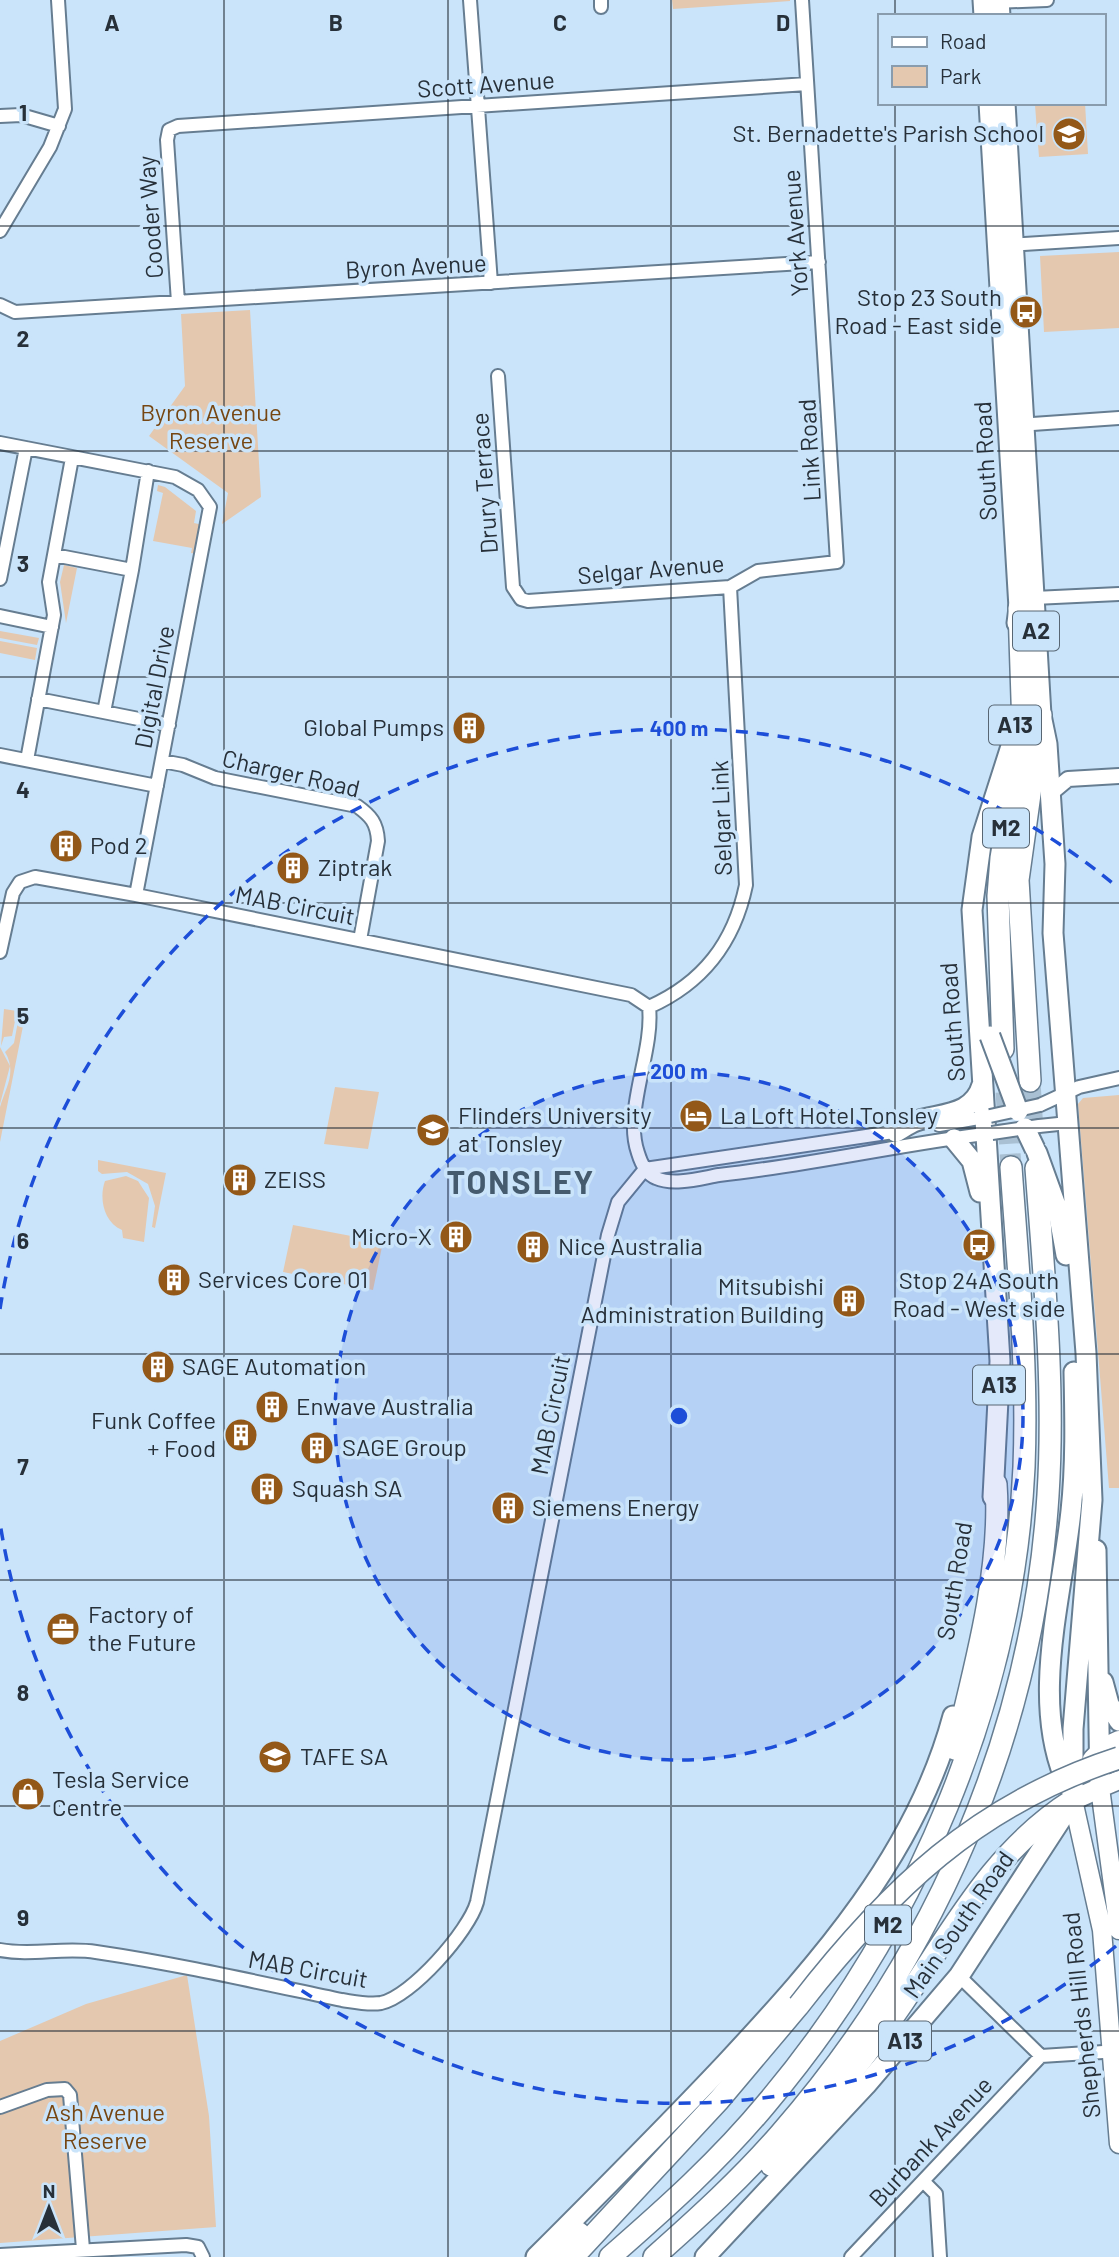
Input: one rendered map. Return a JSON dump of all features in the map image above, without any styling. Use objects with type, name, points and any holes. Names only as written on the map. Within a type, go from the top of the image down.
[{"type":"highway","name":"South Road","points":[[989,105],[1006,245],[1027,603],[1049,762],[1055,864],[1052,919],[1086,1353],[1098,1577],[1097,1752],[1100,1788]]},
{"type":"highway","name":"South Road","points":[[1006,105],[1006,245]]},
{"type":"highway","name":"South Road","points":[[536,2257],[760,2027],[855,1915],[882,1876],[914,1820],[950,1730],[972,1635],[996,1484],[1000,1361],[988,1125],[973,971],[974,885],[987,819],[1012,742],[1016,697],[1014,637],[1027,603]]},
{"type":"highway","name":"M2","points":[[996,1043],[998,896],[1001,858],[1023,729],[1027,603]]},
{"type":"highway","name":"M2","points":[[1030,1081],[1018,880],[1041,715]]},
{"type":"highway","points":[[973,971],[996,1043],[1047,1177],[1065,1239],[1074,1355],[1075,1418],[1072,1510],[1052,1664],[1051,1709],[1059,1759],[1073,1798]]},
{"type":"highway","points":[[897,1132],[915,1121],[947,1115],[967,1106],[978,1095],[982,1085]]},
{"type":"highway","points":[[954,1139],[972,1161],[981,1197],[991,1210]]},
{"type":"highway","name":"M2","points":[[610,2257],[720,2155],[813,2046],[864,1967],[927,1852],[958,1780],[982,1707],[1004,1620],[1017,1541],[1024,1469],[1025,1400],[1011,1167]]},
{"type":"highway","name":"M2","points":[[654,2257],[764,2151],[845,2053],[918,1940],[979,1808],[1019,1682],[1043,1553],[1051,1428],[1036,1168]]},
{"type":"highway","points":[[927,1852],[974,1671],[989,1585],[997,1507],[996,1484]]},
{"type":"highway","name":"South Road","points":[[1073,1798],[1074,1716],[1092,1500]]},
{"type":"highway","points":[[1097,1661],[1107,1699],[1119,1721]]},
{"type":"highway","points":[[573,2257],[677,2147],[799,2005],[854,1934],[883,1903],[947,1848],[1018,1803],[1119,1758]]},
{"type":"highway","points":[[671,2257],[771,2166],[799,2136],[866,2055],[991,1871],[1032,1829],[1073,1798],[1100,1788]]},
{"type":"highway","name":"Main South Road","points":[[705,2257],[866,2085],[959,1976],[1073,1798]]},
{"type":"highway","points":[[554,2257],[659,2156],[677,2147]]},
{"type":"main road","points":[[1073,1798],[1082,1770],[1097,1752],[1119,1741]]},
{"type":"main road","points":[[1100,1788],[1119,1780]]},
{"type":"main road","name":"South Road","points":[[1100,1788],[1110,1810]]},
{"type":"main road","name":"Shepherds Hill Road","points":[[1073,1798],[1102,1930],[1116,2051],[1119,2144]]},
{"type":"main road","name":"Shepherds Hill Road","points":[[1110,1810],[1111,1821],[1107,1837],[1119,1930]]},
{"type":"street","points":[[0,231],[50,148],[65,108],[58,0]]},
{"type":"street","points":[[470,0],[491,283]]},
{"type":"street","name":"York Avenue","points":[[802,0],[825,336]]},
{"type":"street","points":[[991,6],[1047,0]]},
{"type":"street","name":"Scott Avenue","points":[[169,130],[178,125],[807,84]]},
{"type":"street","points":[[0,116],[21,115],[59,127]]},
{"type":"street","name":"Cooder Way","points":[[169,130],[178,302]]},
{"type":"street","points":[[1006,245],[1119,238]]},
{"type":"street","name":"Byron Avenue","points":[[0,305],[15,312],[819,262]]},
{"type":"street","name":"Link Road","points":[[825,336],[837,562]]},
{"type":"street","name":"Drury Terrace","points":[[498,376],[513,587]]},
{"type":"street","points":[[1017,425],[1119,418]]},
{"type":"street","points":[[0,443],[148,471],[104,712]]},
{"type":"street","points":[[0,579],[26,448]]},
{"type":"street","points":[[27,760],[54,615],[49,582],[72,458]]},
{"type":"street","name":"Digital Drive","points":[[136,895],[210,516],[210,507],[198,490],[187,481],[148,471]]},
{"type":"street","points":[[54,555],[132,570]]},
{"type":"street","name":"Selgar Avenue","points":[[513,587],[521,599],[528,601],[730,587],[758,571],[837,562]]},
{"type":"street","name":"Selgar Link","points":[[649,1007],[688,985],[714,961],[734,930],[746,886],[730,587]]},
{"type":"street","points":[[1027,603],[1119,594]]},
{"type":"street","points":[[0,616],[52,626]]},
{"type":"street","points":[[38,699],[169,725]]},
{"type":"street","points":[[0,770],[1,755],[157,786]]},
{"type":"street","name":"Charger Road","points":[[162,761],[183,765],[215,778],[358,806],[370,816],[377,829],[377,841],[360,940]]},
{"type":"street","points":[[1049,762],[1054,771],[1068,779],[1119,776]]},
{"type":"street","points":[[1050,794],[1068,779]]},
{"type":"street","name":"MAB Circuit","points":[[0,952],[13,893],[20,882],[35,877],[631,995],[649,1007]]},
{"type":"street","points":[[649,1007],[651,1022],[635,1146],[645,1169],[656,1178],[676,1181],[752,1172],[954,1139],[988,1125],[1027,1122],[1040,1105],[1064,1094],[1119,1078]]},
{"type":"street","points":[[645,1169],[897,1132],[1027,1122],[1068,1123]]},
{"type":"street","name":"MAB Circuit","points":[[0,1950],[15,1953],[96,1951],[342,2000],[380,2003],[398,1997],[457,1938],[473,1918],[477,1902],[608,1235],[618,1202],[645,1169]]},
{"type":"street","points":[[959,1976],[1041,2056],[1116,2051]]},
{"type":"street","name":"Burbank Avenue","points":[[851,2257],[1041,2056]]},
{"type":"street","points":[[0,2107],[47,2090],[65,2089],[70,2095],[83,2249]]},
{"type":"street","points":[[923,2181],[936,2194],[940,2257]]},
{"type":"street","points":[[0,2255],[186,2245],[200,2252]]},
{"type":"green space","points":[[672,0],[790,0],[790,1],[673,9]]},
{"type":"green space","points":[[1035,105],[1085,105],[1088,154],[1039,157]]},
{"type":"green space","points":[[1119,252],[1119,328],[1044,332],[1040,256]]},
{"type":"green space","name":"Byron Avenue Reserve","points":[[250,310],[261,497],[222,524],[228,493],[149,436],[185,386],[181,314]]},
{"type":"green space","points":[[158,485],[165,487],[196,511],[194,523],[203,525],[196,554],[191,553],[192,548],[153,541],[163,493],[157,491]]},
{"type":"green space","points":[[64,565],[77,568],[66,623],[60,582]]},
{"type":"green space","points":[[0,631],[39,638],[37,645],[0,638]]},
{"type":"green space","points":[[0,641],[37,648],[35,660],[0,653]]},
{"type":"green space","points":[[21,1005],[27,1006],[0,1142],[0,1107],[10,1073],[5,1052],[14,1043]]},
{"type":"green space","points":[[4,1009],[17,1011],[12,1036],[4,1037],[1,1046]]},
{"type":"green space","points":[[0,1047],[10,1066],[0,1104]]},
{"type":"green space","points":[[335,1087],[379,1092],[368,1149],[324,1144]]},
{"type":"green space","points":[[1119,1095],[1119,1488],[1109,1488],[1078,1104],[1083,1098]]},
{"type":"green space","points":[[98,1160],[166,1173],[155,1228],[152,1227],[155,1206],[148,1184],[127,1172],[102,1174],[98,1171]]},
{"type":"green space","points":[[126,1176],[138,1181],[149,1198],[144,1242],[123,1238],[122,1230],[110,1221],[104,1209],[102,1194],[105,1181]]},
{"type":"green space","points":[[293,1225],[383,1242],[373,1290],[283,1272]]},
{"type":"green space","name":"Ash Avenue Reserve","points":[[187,1975],[209,2116],[216,2227],[0,2243],[0,2041],[86,2004]]},
{"type":"tunnel","points":[[1030,1081],[1034,1149]]},
{"type":"tunnel","points":[[1006,1092],[1011,1167]]},
{"type":"place","name":"St. Bernadette's Parish School","points":[[1069,134]]},
{"type":"place","name":"Stop 23 South Road - East side","points":[[1026,312]]},
{"type":"place","name":"Global Pumps","points":[[469,728]]},
{"type":"place","name":"Pod 2","points":[[66,846]]},
{"type":"place","name":"Ziptrak","points":[[293,868]]},
{"type":"place","name":"La Loft Hotel Tonsley","points":[[696,1116]]},
{"type":"place","name":"Flinders University at Tonsley","points":[[433,1130]]},
{"type":"place","name":"ZEISS","points":[[240,1180]]},
{"type":"place","name":"Micro-X","points":[[456,1237]]},
{"type":"place","name":"Stop 24A South Road - West side","points":[[979,1245]]},
{"type":"place","name":"Nice Australia","points":[[533,1247]]},
{"type":"place","name":"Services Core 01","points":[[174,1280]]},
{"type":"place","name":"Mitsubishi Administration Building","points":[[849,1301]]},
{"type":"place","name":"SAGE Automation","points":[[158,1367]]},
{"type":"place","name":"Enwave Australia","points":[[272,1407]]},
{"type":"place","name":"Funk Coffee + Food","points":[[241,1435]]},
{"type":"place","name":"SAGE Group","points":[[317,1448]]},
{"type":"place","name":"Squash SA","points":[[267,1489]]},
{"type":"place","name":"Siemens Energy","points":[[508,1508]]},
{"type":"place","name":"Factory of the Future","points":[[63,1629]]},
{"type":"place","name":"TAFE SA","points":[[275,1757]]},
{"type":"place","name":"Tesla Service Centre","points":[[28,1794]]},
{"type":"district","name":"TONSLEY","points":[[521,1183]]}]
